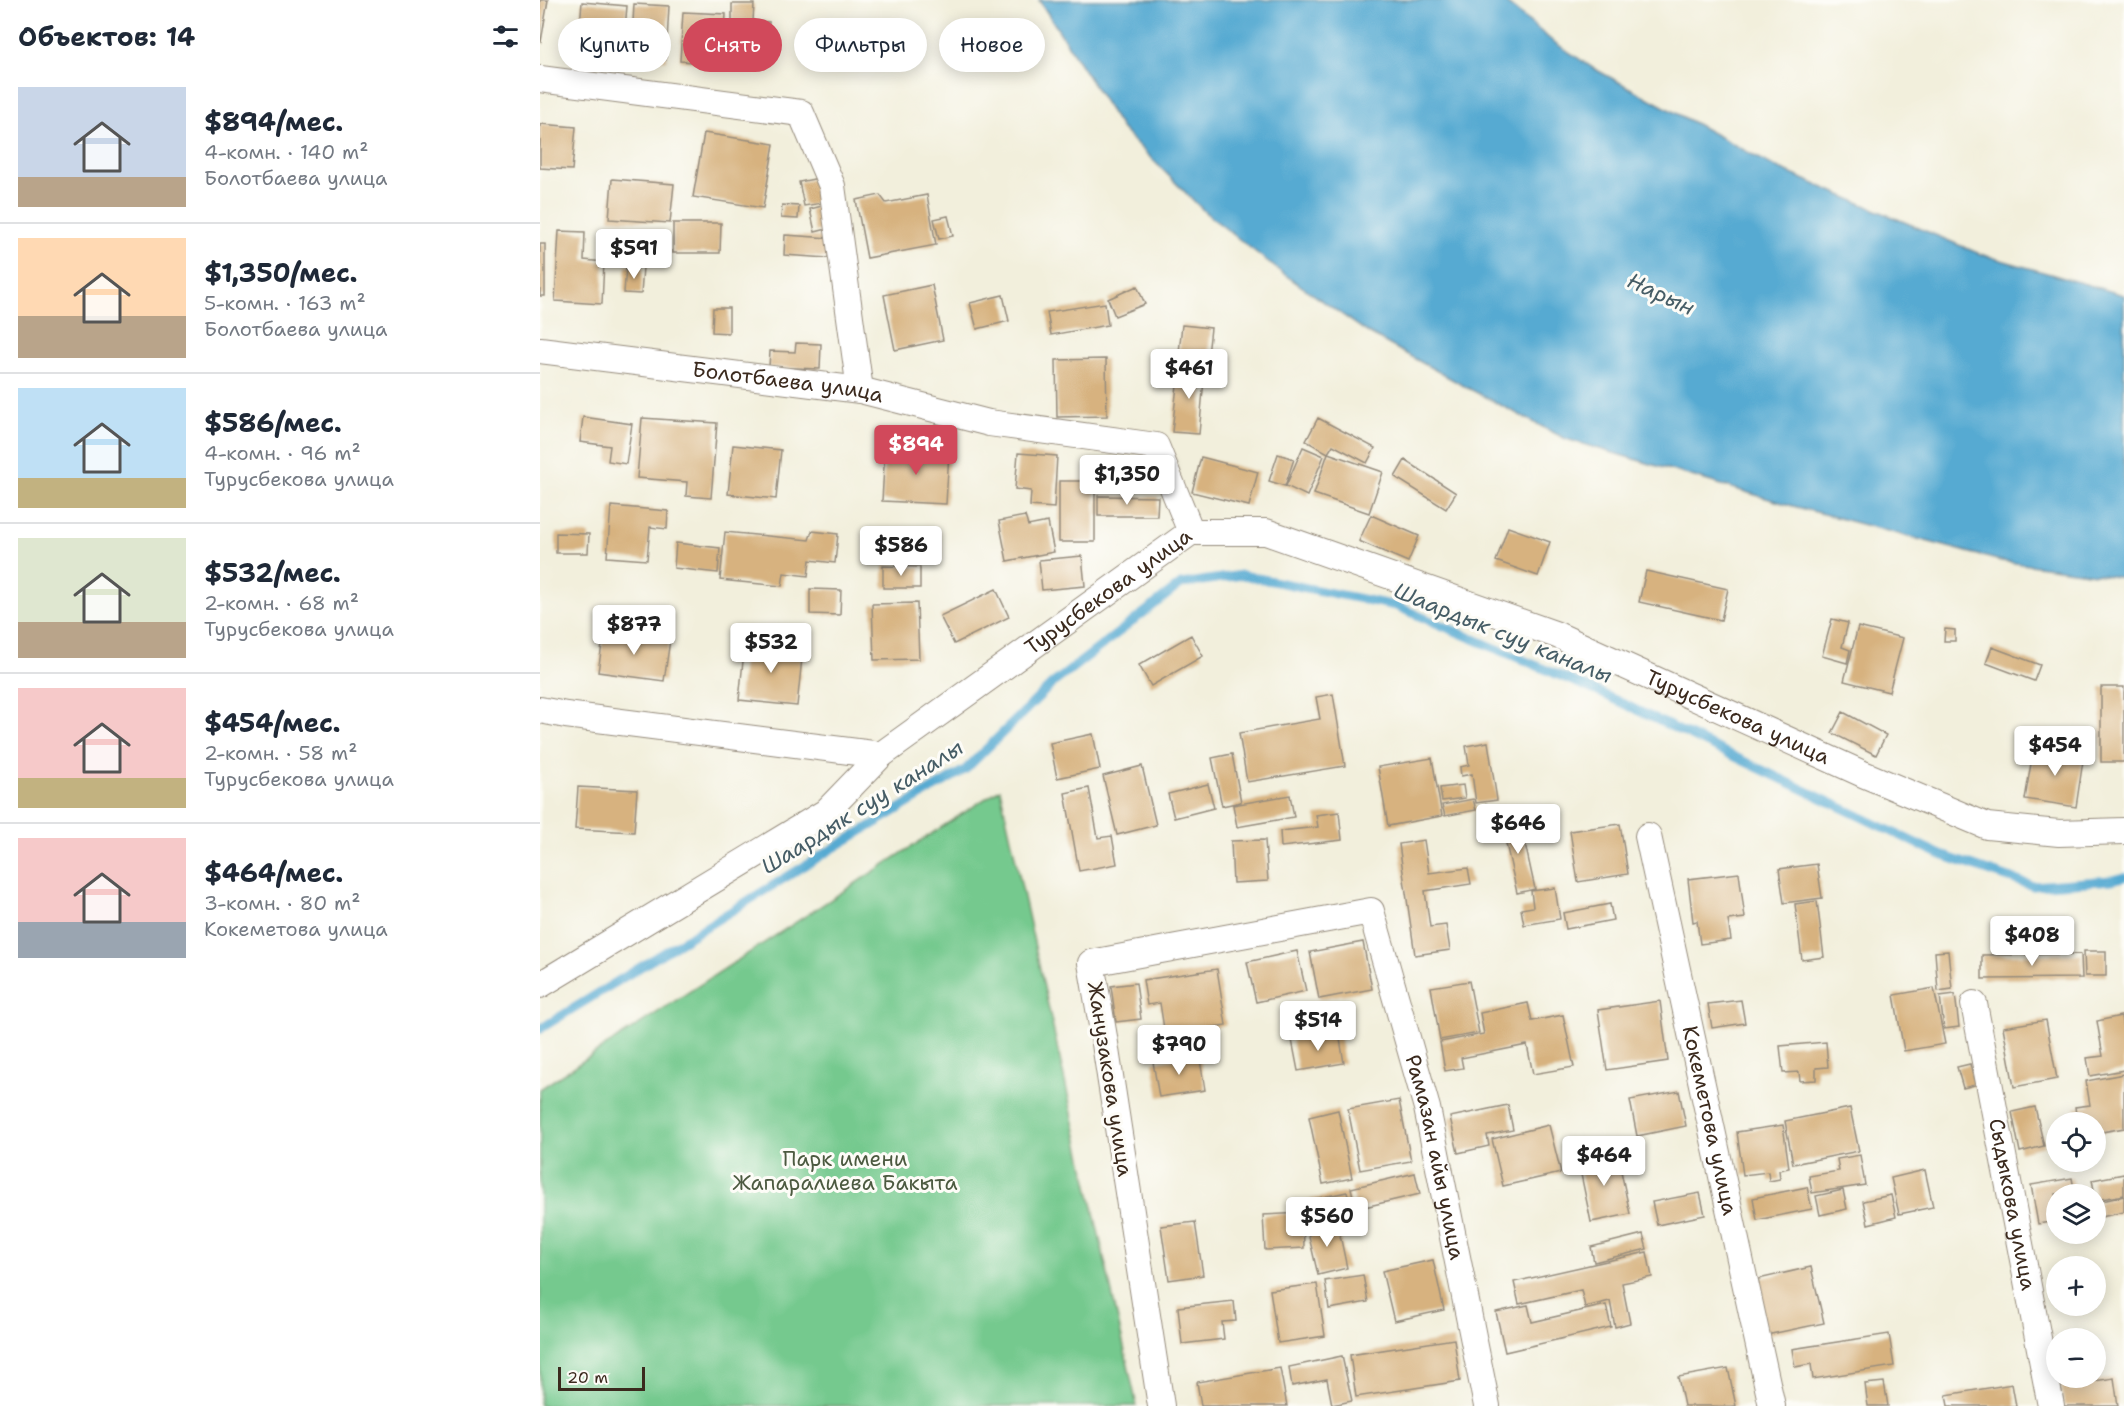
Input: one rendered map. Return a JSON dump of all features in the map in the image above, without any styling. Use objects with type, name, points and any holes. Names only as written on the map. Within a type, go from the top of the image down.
[{"type":"street","points":[[540,79],[801,113],[832,186],[860,390]]},
{"type":"street","name":"Болотбаева улица","points":[[540,350],[860,390],[989,423],[1156,446],[1191,532]]},
{"type":"street","name":"Турусбекова улица","points":[[540,985],[826,812],[880,755],[1191,532],[1266,532],[1557,635],[1852,769],[1987,826],[2059,833],[2124,831]]},
{"type":"street","points":[[540,710],[880,755]]},
{"type":"street","name":"Кокеметова улица","points":[[1648,836],[1772,1406]]},
{"type":"street","name":"Жанузакова улица","points":[[1161,1406],[1091,963],[1371,911]]},
{"type":"street","name":"Рамазан айы улица","points":[[1371,911],[1427,1108],[1487,1406]]},
{"type":"street","name":"Сыдыкова улица","points":[[1974,1004],[2051,1406]]},
{"type":"green space","name":"Парк имени Жапаралиева Бакыта","points":[[1000,789],[1137,1406],[540,1406],[540,1089]]},
{"type":"water","name":"Нарын","points":[[1039,0],[1503,0],[1551,40],[1593,68],[1777,168],[1980,254],[2124,295],[2124,578],[2001,561],[1793,506],[1566,439],[1466,387],[1370,334],[1281,272],[1206,213],[1122,129]]},
{"type":"building","points":[[540,0],[548,0],[541,42],[540,41]]},
{"type":"building","points":[[582,2],[627,6],[626,18],[581,18]]},
{"type":"building","points":[[634,4],[669,6],[668,18],[633,18]]},
{"type":"building","points":[[732,4],[754,4],[753,18],[732,18]]},
{"type":"building","points":[[683,12],[726,14],[726,18],[683,18],[683,61],[680,61]]},
{"type":"building","points":[[540,124],[576,127],[572,170],[540,168]]},
{"type":"building","points":[[704,133],[774,144],[763,208],[693,197]]},
{"type":"building","points":[[819,178],[823,203],[804,206],[799,182]]},
{"type":"building","points":[[612,179],[674,184],[670,223],[609,219]]},
{"type":"building","points":[[880,195],[886,203],[927,195],[936,245],[867,258],[856,200]]},
{"type":"building","points":[[782,205],[799,206],[798,219],[781,218]]},
{"type":"building","points":[[826,205],[831,228],[815,232],[810,209]]},
{"type":"building","points":[[948,216],[953,236],[939,239],[934,219]]},
{"type":"building","points":[[673,223],[721,223],[720,253],[673,253]]},
{"type":"building","points":[[559,231],[585,232],[584,260],[604,262],[602,304],[555,301]]},
{"type":"building","points":[[785,235],[830,238],[828,258],[784,255]]},
{"type":"building","points":[[540,244],[545,244],[545,296],[540,296]]},
{"type":"building","points":[[626,266],[643,267],[641,294],[624,293]]},
{"type":"building","points":[[932,285],[943,340],[895,350],[884,295]]},
{"type":"building","points":[[1137,286],[1145,304],[1115,316],[1108,299]]},
{"type":"building","points":[[1003,295],[1009,321],[977,329],[970,303]]},
{"type":"building","points":[[1105,303],[1108,325],[1051,335],[1047,312]]},
{"type":"building","points":[[713,308],[729,308],[729,333],[712,332]]},
{"type":"building","points":[[1182,325],[1211,328],[1207,364],[1178,361]]},
{"type":"building","points":[[796,343],[821,344],[820,369],[769,367],[770,351],[795,352]]},
{"type":"building","points":[[1106,359],[1107,416],[1057,417],[1056,360]]},
{"type":"building","points":[[1179,366],[1205,369],[1199,434],[1172,432]]},
{"type":"building","points":[[583,417],[632,424],[626,464],[608,461],[610,446],[580,442]]},
{"type":"building","points":[[642,418],[717,423],[711,498],[686,496],[687,482],[637,478]]},
{"type":"building","points":[[1318,418],[1375,448],[1367,463],[1333,445],[1328,453],[1306,441]]},
{"type":"building","points":[[733,445],[781,450],[776,499],[728,494]]},
{"type":"building","points":[[1303,447],[1324,456],[1307,496],[1286,486]]},
{"type":"building","points":[[885,449],[949,452],[946,504],[882,501]]},
{"type":"building","points":[[1018,453],[1057,456],[1054,508],[1030,506],[1031,491],[1015,489]]},
{"type":"building","points":[[1328,453],[1383,472],[1369,513],[1314,494]]},
{"type":"building","points":[[1278,454],[1294,459],[1285,486],[1269,481]]},
{"type":"building","points":[[1201,457],[1258,472],[1249,506],[1192,492]]},
{"type":"building","points":[[1405,460],[1456,493],[1446,509],[1395,477]]},
{"type":"building","points":[[1059,481],[1095,481],[1095,542],[1059,542]]},
{"type":"building","points":[[1098,496],[1158,497],[1157,516],[1098,516]]},
{"type":"building","points":[[611,506],[668,511],[667,529],[650,527],[647,560],[607,557]]},
{"type":"building","points":[[1371,515],[1419,536],[1408,562],[1359,541]]},
{"type":"building","points":[[1025,516],[1028,526],[1048,522],[1054,552],[1007,561],[999,521]]},
{"type":"building","points":[[1508,527],[1550,542],[1538,576],[1496,561]]},
{"type":"building","points":[[812,531],[838,534],[835,563],[810,560],[808,576],[784,573],[782,586],[720,580],[725,532],[809,540]]},
{"type":"building","points":[[556,533],[589,534],[588,553],[556,553]]},
{"type":"building","points":[[676,543],[720,548],[718,573],[674,568]]},
{"type":"building","points":[[1082,556],[1085,586],[1042,590],[1039,560]]},
{"type":"building","points":[[883,566],[920,567],[920,588],[883,588]]},
{"type":"building","points":[[1646,571],[1728,589],[1721,620],[1639,602]]},
{"type":"building","points":[[810,589],[841,590],[840,615],[810,614]]},
{"type":"building","points":[[996,589],[1009,617],[954,644],[940,616]]},
{"type":"building","points":[[917,603],[919,659],[874,660],[872,604]]},
{"type":"building","points":[[1832,619],[1848,623],[1842,647],[1850,650],[1847,663],[1822,656]]},
{"type":"building","points":[[1858,627],[1903,638],[1889,692],[1844,681]]},
{"type":"building","points":[[1945,629],[1955,630],[1955,641],[1944,641]]},
{"type":"building","points":[[604,631],[670,640],[664,681],[598,672]]},
{"type":"building","points":[[1191,635],[1203,656],[1151,686],[1139,665]]},
{"type":"building","points":[[745,642],[803,648],[797,706],[739,700]]},
{"type":"building","points":[[1992,647],[2040,665],[2034,681],[1986,663]]},
{"type":"building","points":[[2101,687],[2124,687],[2124,762],[2101,762]]},
{"type":"building","points":[[1333,694],[1345,766],[1247,782],[1239,733],[1320,719],[1316,697]]},
{"type":"building","points":[[1843,712],[1886,735],[1876,755],[1832,733]]},
{"type":"building","points":[[1093,734],[1100,769],[1057,778],[1050,743]]},
{"type":"building","points":[[1488,742],[1497,800],[1476,803],[1472,774],[1461,776],[1460,767],[1469,765],[1466,746]]},
{"type":"building","points":[[2034,746],[2084,754],[2076,807],[2025,799]]},
{"type":"building","points":[[1232,754],[1241,802],[1222,806],[1212,758]]},
{"type":"building","points":[[1432,758],[1442,816],[1388,826],[1378,767]]},
{"type":"building","points":[[1142,766],[1156,825],[1117,835],[1103,776]]},
{"type":"building","points":[[1208,784],[1214,808],[1174,818],[1168,794]]},
{"type":"building","points":[[1463,785],[1465,798],[1442,801],[1440,788]]},
{"type":"building","points":[[578,787],[637,790],[634,832],[575,829]]},
{"type":"building","points":[[1089,788],[1098,838],[1112,836],[1117,864],[1079,871],[1065,793]]},
{"type":"building","points":[[1290,795],[1294,817],[1237,827],[1233,805]]},
{"type":"building","points":[[1473,799],[1476,810],[1445,816],[1442,805]]},
{"type":"building","points":[[1339,812],[1342,840],[1281,847],[1280,831],[1318,827],[1316,815]]},
{"type":"building","points":[[1519,816],[1535,889],[1517,893],[1501,821]]},
{"type":"building","points":[[1620,824],[1628,874],[1578,882],[1570,831]]},
{"type":"building","points":[[1265,840],[1268,881],[1233,883],[1231,841]]},
{"type":"building","points":[[1424,840],[1429,873],[1468,868],[1471,884],[1425,891],[1430,927],[1446,925],[1450,950],[1415,955],[1399,844]]},
{"type":"building","points":[[1817,864],[1822,898],[1784,903],[1779,869]]},
{"type":"building","points":[[1739,873],[1745,918],[1728,920],[1731,940],[1700,944],[1697,921],[1693,922],[1688,879]]},
{"type":"building","points":[[1555,888],[1560,919],[1524,925],[1521,909],[1533,907],[1531,891]]},
{"type":"building","points":[[1817,901],[1824,957],[1802,960],[1795,904]]},
{"type":"building","points":[[1610,904],[1613,920],[1566,929],[1563,913]]},
{"type":"building","points":[[1363,942],[1372,989],[1319,999],[1310,952]]},
{"type":"building","points":[[1297,951],[1306,991],[1256,1002],[1247,962]]},
{"type":"building","points":[[1948,951],[1952,989],[1938,991],[1935,952]]},
{"type":"building","points":[[2084,951],[2106,951],[2106,976],[2085,976]]},
{"type":"building","points":[[2081,954],[2082,978],[1982,979],[1982,955]]},
{"type":"building","points":[[1217,969],[1226,1025],[1165,1035],[1160,1003],[1147,1005],[1143,980]]},
{"type":"building","points":[[1469,981],[1479,1033],[1440,1040],[1431,987]]},
{"type":"building","points":[[1136,983],[1141,1019],[1116,1022],[1111,986]]},
{"type":"building","points":[[1934,988],[1945,1044],[1904,1051],[1894,995]]},
{"type":"building","points":[[1955,994],[1959,1027],[1944,1029],[1940,996]]},
{"type":"building","points":[[1741,1000],[1745,1023],[1712,1028],[1708,1004]]},
{"type":"building","points":[[1660,1001],[1668,1061],[1607,1070],[1598,1010]]},
{"type":"building","points":[[1528,1003],[1532,1021],[1563,1015],[1574,1067],[1533,1074],[1527,1045],[1461,1058],[1463,1068],[1445,1071],[1440,1042],[1484,1034],[1480,1013]]},
{"type":"building","points":[[2121,1016],[2124,1035],[2124,1070],[2090,1076],[2087,1058],[2103,1056],[2097,1021]]},
{"type":"building","points":[[2046,1020],[2057,1079],[2014,1087],[2003,1027]]},
{"type":"building","points":[[1339,1033],[1344,1063],[1298,1071],[1292,1040]]},
{"type":"building","points":[[1826,1042],[1828,1067],[1816,1068],[1816,1080],[1800,1081],[1799,1072],[1783,1073],[1780,1046]]},
{"type":"building","points":[[1199,1054],[1205,1090],[1159,1097],[1153,1062]]},
{"type":"building","points":[[1970,1064],[1975,1085],[1963,1088],[1957,1067]]},
{"type":"building","points":[[2124,1074],[2124,1128],[2106,1131],[2106,1112],[2076,1112],[2075,1107],[2090,1105],[2086,1081]]},
{"type":"building","points":[[1679,1091],[1686,1126],[1637,1136],[1630,1100]]},
{"type":"building","points":[[1399,1100],[1411,1161],[1360,1170],[1348,1109]]},
{"type":"building","points":[[1508,1105],[1513,1130],[1487,1135],[1489,1146],[1458,1153],[1450,1117]]},
{"type":"building","points":[[2035,1107],[2044,1146],[2020,1152],[2012,1112]]},
{"type":"building","points":[[1850,1108],[1859,1151],[1793,1164],[1785,1121]]},
{"type":"building","points":[[1338,1110],[1352,1178],[1323,1184],[1309,1117]]},
{"type":"building","points":[[1549,1125],[1561,1173],[1503,1186],[1492,1139]]},
{"type":"building","points":[[1783,1125],[1789,1168],[1779,1170],[1780,1179],[1769,1181],[1768,1172],[1743,1175],[1737,1132]]},
{"type":"building","points":[[1617,1152],[1630,1214],[1591,1222],[1578,1160]]},
{"type":"building","points":[[1860,1155],[1865,1185],[1812,1193],[1809,1176],[1839,1171],[1837,1159]]},
{"type":"building","points":[[1925,1170],[1933,1207],[1899,1214],[1891,1178]]},
{"type":"building","points":[[1415,1173],[1420,1194],[1356,1209],[1351,1188]]},
{"type":"building","points":[[2124,1174],[2124,1195],[2106,1198],[2106,1184],[2093,1184],[2092,1180]]},
{"type":"building","points":[[2072,1178],[2073,1184],[2046,1184],[2046,1223],[2038,1224],[2031,1185]]},
{"type":"building","points":[[1807,1187],[1812,1209],[1757,1220],[1753,1198]]},
{"type":"building","points":[[1843,1190],[1847,1209],[1820,1215],[1816,1196]]},
{"type":"building","points":[[1347,1192],[1351,1210],[1309,1220],[1304,1201]]},
{"type":"building","points":[[1700,1193],[1705,1215],[1657,1225],[1652,1202]]},
{"type":"building","points":[[1891,1195],[1896,1217],[1868,1224],[1863,1201]]},
{"type":"building","points":[[2124,1196],[2124,1212],[2106,1216],[2106,1200]]},
{"type":"building","points":[[1303,1213],[1304,1248],[1265,1250],[1263,1215]]},
{"type":"building","points":[[1337,1221],[1347,1268],[1318,1275],[1307,1228]]},
{"type":"building","points":[[1195,1222],[1203,1275],[1169,1280],[1161,1226]]},
{"type":"building","points":[[1643,1234],[1647,1249],[1594,1262],[1591,1247]]},
{"type":"building","points":[[1647,1252],[1652,1277],[1622,1283],[1630,1323],[1615,1327],[1610,1301],[1585,1307],[1581,1290],[1519,1304],[1514,1282]]},
{"type":"building","points":[[1433,1260],[1444,1310],[1394,1321],[1382,1271]]},
{"type":"building","points":[[1811,1267],[1824,1323],[1766,1335],[1754,1280]]},
{"type":"building","points":[[1363,1275],[1368,1302],[1329,1309],[1325,1281]]},
{"type":"building","points":[[1317,1284],[1325,1336],[1278,1343],[1270,1290]]},
{"type":"building","points":[[1234,1301],[1236,1321],[1222,1322],[1224,1339],[1182,1344],[1178,1307]]},
{"type":"building","points":[[1528,1305],[1532,1322],[1606,1305],[1611,1327],[1505,1352],[1496,1312]]},
{"type":"building","points":[[1889,1334],[1894,1366],[1813,1379],[1811,1364],[1795,1367],[1792,1349]]},
{"type":"building","points":[[1454,1339],[1460,1381],[1356,1397],[1350,1355]]},
{"type":"building","points":[[1342,1356],[1352,1401],[1332,1405],[1327,1379],[1292,1386],[1289,1367]]},
{"type":"building","points":[[1280,1368],[1287,1406],[1201,1406],[1197,1382]]},
{"type":"building","points":[[1728,1368],[1736,1406],[1684,1406],[1678,1377]]},
{"type":"building","points":[[2114,1378],[2118,1406],[2064,1406],[2061,1388],[2106,1388],[2106,1379]]},
{"type":"building","points":[[1884,1382],[1888,1406],[1868,1406],[1865,1384]]},
{"type":"building","points":[[2012,1384],[2016,1406],[1948,1406],[1946,1395]]},
{"type":"waterway","name":"Шаардык суу каналы","points":[[540,1029],[966,769],[1052,684],[1181,584],[1242,575],[1396,606],[1603,694],[1941,855],[2033,886],[2112,880],[2124,877]]}]
